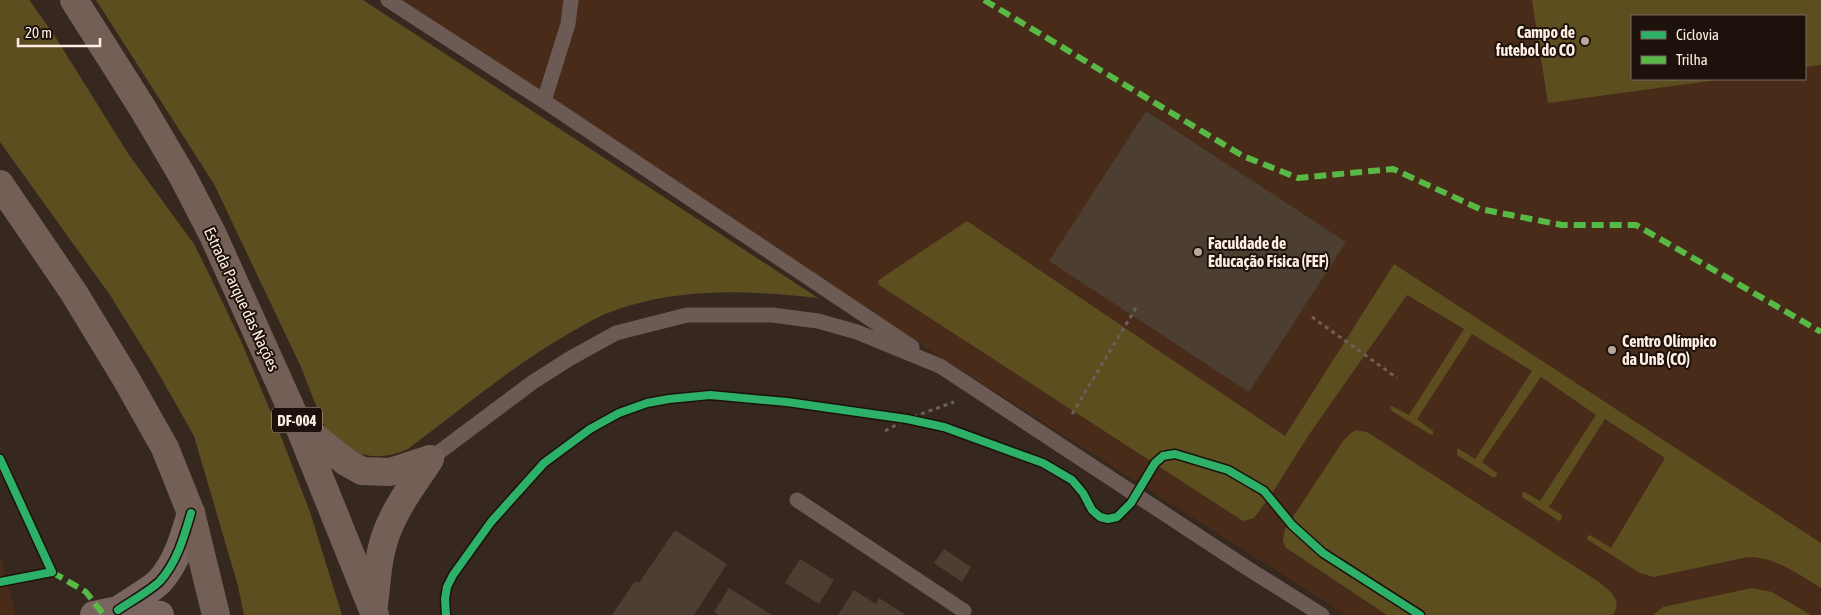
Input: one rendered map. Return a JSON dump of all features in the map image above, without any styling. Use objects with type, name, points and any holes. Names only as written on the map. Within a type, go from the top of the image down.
[{"type":"highway","name":"Estrada Parque das Nações","points":[[74,0],[143,109],[213,235],[298,424],[374,612]]},
{"type":"highway","points":[[0,184],[74,293],[165,448],[191,513],[216,615]]},
{"type":"highway","points":[[298,424],[346,462],[362,471],[390,472],[430,459]]},
{"type":"highway","points":[[374,612],[378,568],[387,530],[400,504],[430,459]]},
{"type":"street","points":[[106,613],[160,581],[174,561],[183,542],[191,513]]},
{"type":"street","points":[[106,613],[160,615]]},
{"type":"lane","points":[[388,0],[544,101],[940,366],[1247,568],[1322,615]]},
{"type":"lane","points":[[544,101],[568,24],[571,0]]},
{"type":"lane","points":[[430,459],[533,382],[569,359],[616,333],[687,315],[772,314],[818,321],[857,332],[940,366]]},
{"type":"lane","points":[[796,500],[964,611]]},
{"type":"path","points":[[1072,414],[1136,308]]},
{"type":"path","points":[[1312,317],[1397,378]]},
{"type":"path","points":[[885,431],[907,419],[954,402]]},
{"type":"path","points":[[888,417],[926,423]]},
{"type":"shaded area","points":[[0,0],[30,1],[56,38],[129,155],[194,244],[241,341],[280,434],[310,512],[342,615],[244,615],[238,586],[194,436],[156,369],[110,295],[0,142]]},
{"type":"shaded area","points":[[96,0],[363,0],[818,298],[765,293],[712,293],[659,299],[608,313],[568,334],[526,360],[408,449],[384,456],[372,456],[351,450],[332,436],[324,426],[301,367],[214,184]]},
{"type":"shaded area","points":[[387,0],[1821,0],[1821,615],[1346,615],[420,26]]},
{"type":"shaded area","name":"Campo de futebol do CO","points":[[1532,0],[1821,0],[1821,65],[1806,67],[1806,15],[1631,15],[1631,80],[1717,80],[1548,103]]},
{"type":"shaded area","points":[[967,221],[1285,436],[1394,264],[1821,543],[1821,588],[1777,563],[1748,557],[1654,577],[1640,573],[1588,540],[1587,537],[1590,535],[1611,548],[1665,458],[1605,419],[1549,507],[1562,515],[1561,520],[1559,521],[1522,497],[1523,492],[1525,492],[1540,501],[1596,415],[1541,377],[1482,462],[1497,473],[1496,477],[1494,478],[1457,455],[1457,449],[1459,449],[1475,459],[1532,371],[1472,334],[1417,419],[1433,431],[1433,434],[1431,435],[1392,411],[1390,407],[1392,406],[1409,415],[1464,329],[1407,295],[1308,436],[1271,495],[1254,518],[1243,521],[879,285],[878,281],[886,275]]},
{"type":"shaded area","points":[[1356,430],[1367,432],[1599,582],[1611,592],[1616,600],[1616,610],[1613,615],[1387,615],[1285,547],[1283,540],[1285,529],[1343,441]]},
{"type":"shaded area","points":[[0,555],[16,615],[0,615]]},
{"type":"shaded area","points":[[1752,588],[1772,592],[1811,615],[1653,615],[1663,607]]},
{"type":"building","name":"Faculdade de Educação Física (FEF)","points":[[1146,111],[1346,242],[1249,392],[1049,261]]},
{"type":"building","points":[[675,530],[727,564],[694,615],[612,615],[635,581],[639,583]]},
{"type":"building","points":[[944,549],[971,567],[962,582],[934,563]]},
{"type":"building","points":[[800,559],[834,580],[819,604],[785,583]]},
{"type":"building","points":[[729,588],[772,615],[719,615],[714,612]]},
{"type":"building","points":[[854,590],[876,604],[879,598],[906,615],[838,615]]},
{"type":"marked path","points":[[984,0],[1243,156],[1298,178],[1393,169],[1480,209],[1562,225],[1636,225],[1821,332]]},
{"type":"marked path","points":[[52,572],[86,592],[104,615]]},
{"type":"cycle path","points":[[446,615],[445,599],[447,587],[453,575],[491,522],[544,463],[590,429],[619,413],[647,403],[710,395],[787,402],[907,419],[944,427],[1043,463],[1072,480],[1083,493],[1092,510],[1100,517],[1108,519],[1117,517],[1131,503],[1155,463],[1163,456],[1175,454],[1228,470],[1264,491],[1292,525],[1323,553],[1420,615]]},
{"type":"cycle path","points":[[0,459],[52,572],[0,582]]},
{"type":"cycle path","points":[[118,610],[151,588],[166,574],[179,549],[191,513]]},
{"type":"place","name":"Campo de futebol do CO","points":[[1585,41]]},
{"type":"place","name":"Faculdade de Educação Física (FEF)","points":[[1198,252]]},
{"type":"place","name":"Centro Olímpico da UnB (CO)","points":[[1612,350]]}]
